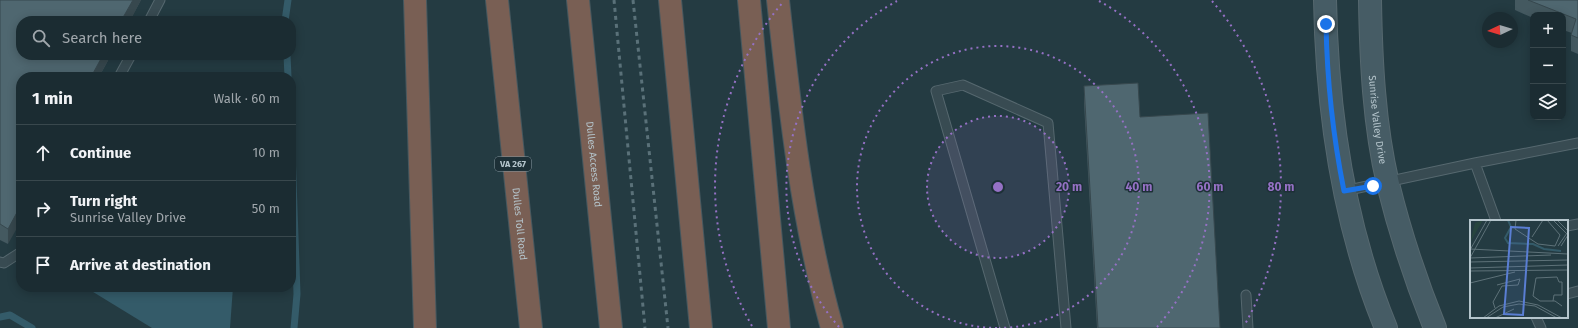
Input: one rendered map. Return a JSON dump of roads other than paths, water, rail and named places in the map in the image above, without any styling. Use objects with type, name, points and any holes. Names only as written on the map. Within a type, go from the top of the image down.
[{"type":"highway","points":[[415,0],[425,328]]},
{"type":"highway","name":"Dulles Toll Road","points":[[497,0],[531,328]]},
{"type":"highway","name":"Dulles Access Road","points":[[578,0],[611,328]]},
{"type":"highway","points":[[670,0],[701,328]]},
{"type":"highway","points":[[749,0],[779,328]]},
{"type":"highway","points":[[778,0],[793,136],[805,212],[832,328]]},
{"type":"main road","points":[[1325,0],[1328,78],[1335,136],[1344,191],[1368,280],[1386,328]]},
{"type":"main road","name":"Sunrise Valley Drive","points":[[1370,0],[1377,116],[1388,183],[1409,258],[1435,328]]},
{"type":"lane","points":[[152,16],[160,0]]},
{"type":"lane","points":[[122,72],[128,60]]},
{"type":"lane","points":[[1005,328],[936,91],[963,85],[1048,123],[1066,328]]},
{"type":"lane","points":[[1344,191],[1578,143]]},
{"type":"lane","points":[[1475,163],[1496,220]]},
{"type":"lane","points":[[1568,226],[1578,224]]},
{"type":"lane","points":[[0,262],[4,263],[16,255]]},
{"type":"lane","points":[[1568,294],[1578,291]]},
{"type":"lane","points":[[1246,295],[1248,328]]},
{"type":"lane","points":[[1536,318],[1541,328]]},
{"type":"water","points":[[93,292],[233,292],[230,328],[152,328]]},
{"type":"waterway","points":[[286,16],[288,0]]},
{"type":"waterway","points":[[287,60],[288,72]]},
{"type":"waterway","points":[[294,328],[297,294],[296,265]]},
{"type":"waterway","points":[[0,317],[10,315],[32,328]]},
{"type":"railway","points":[[614,0],[645,328]]},
{"type":"railway","points":[[633,0],[668,328]]}]
